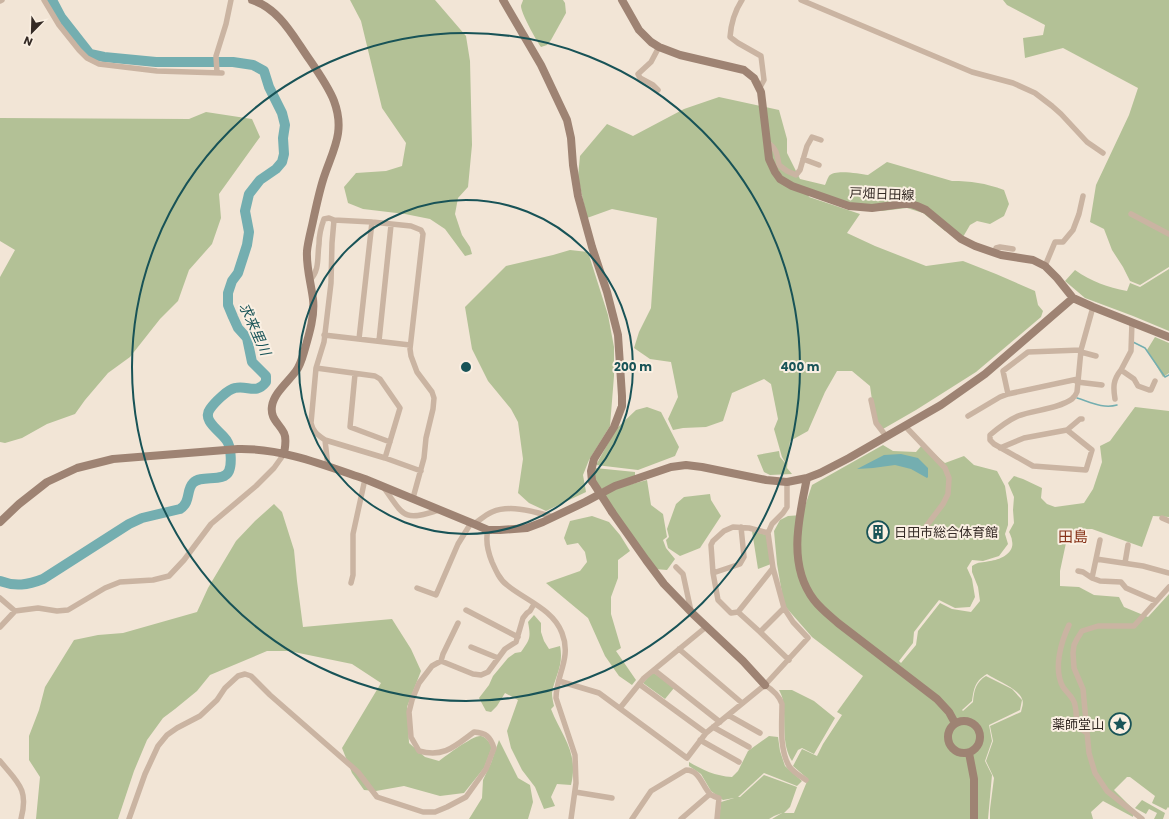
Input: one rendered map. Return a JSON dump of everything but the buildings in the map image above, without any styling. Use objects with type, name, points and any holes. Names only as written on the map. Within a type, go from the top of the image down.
[{"type":"street","points":[[44,0],[59,25],[79,50],[87,58],[99,64],[156,72],[219,73],[216,56],[226,24],[231,0]]},
{"type":"street","points":[[0,626],[15,611],[38,608],[57,611],[68,610],[105,588],[120,582],[153,580],[169,576],[184,560],[211,524],[256,486],[274,468],[284,454],[286,441],[284,433],[273,416],[272,407],[273,401],[277,394],[297,370],[312,323],[314,310],[307,264],[307,250],[320,189],[336,148],[339,122],[331,93],[286,25],[268,9],[254,0]]},
{"type":"street","points":[[503,0],[541,65],[567,120],[571,138],[573,166],[578,196],[592,247],[607,292],[618,335],[622,406],[614,427],[594,459],[591,472],[592,481],[612,512],[664,584],[706,627],[780,698],[782,704],[782,747],[785,757],[790,767],[806,780]]},
{"type":"street","name":"戸畑日田線","points":[[622,0],[638,30],[659,47],[680,55],[744,70],[754,78],[759,89],[770,159],[775,172],[780,179],[792,186],[850,206],[872,208],[902,204],[917,206],[926,210],[961,239],[975,246],[1001,255],[1034,260],[1045,266],[1073,298],[1169,337]]},
{"type":"street","points":[[742,0],[737,7],[731,24],[730,37],[761,56],[764,80],[759,89]]},
{"type":"street","points":[[801,0],[972,72],[1012,83],[1035,93],[1057,110],[1087,142],[1103,153]]},
{"type":"street","points":[[658,90],[653,85],[640,78],[638,74],[651,62],[659,47]]},
{"type":"street","points":[[767,142],[773,146],[776,151],[779,165],[796,175],[800,170],[807,146],[812,137],[821,140]]},
{"type":"street","points":[[803,159],[819,165]]},
{"type":"street","points":[[1045,266],[1055,242],[1063,242],[1073,230],[1079,214],[1082,196]]},
{"type":"street","points":[[1131,214],[1169,234]]},
{"type":"street","points":[[310,280],[316,270],[324,219],[329,218],[334,220],[372,222],[416,228],[421,230],[423,234],[410,345],[411,356],[419,376],[432,392],[434,398],[421,472],[412,498]]},
{"type":"street","points":[[334,220],[331,283],[324,335],[316,368],[311,423],[312,428],[317,435],[325,440],[385,458],[421,472]]},
{"type":"street","points":[[359,339],[372,222]]},
{"type":"street","points":[[379,341],[391,225]]},
{"type":"street","points":[[995,253],[996,248],[1000,247],[1012,250]]},
{"type":"street","points":[[0,521],[19,504],[48,482],[77,468],[113,459],[254,448],[284,454],[365,479],[488,530],[513,530],[527,528],[554,517],[615,486],[671,467],[686,465],[702,467],[766,480],[787,482],[807,478],[849,458],[941,405],[985,374],[1073,298]]},
{"type":"street","points":[[1067,430],[1092,450],[1086,470],[1033,466],[1000,448],[990,440],[990,435],[994,431],[1017,416],[1072,400],[1077,392],[1081,351],[1093,307]]},
{"type":"street","points":[[1115,399],[1114,384],[1131,351],[1132,322]]},
{"type":"street","points":[[324,335],[410,345]]},
{"type":"street","points":[[1008,394],[1003,371],[1028,352],[1081,351],[1096,356]]},
{"type":"street","points":[[316,368],[375,376],[380,379],[400,408],[385,458]]},
{"type":"street","points":[[1121,370],[1134,379],[1136,384],[1149,390],[1151,390],[1156,381]]},
{"type":"street","points":[[355,374],[350,427],[390,442]]},
{"type":"street","points":[[968,416],[1000,397],[1008,394],[1077,380],[1102,385]]},
{"type":"street","points":[[871,400],[876,423],[886,436]]},
{"type":"street","points":[[1000,448],[1024,438],[1067,430],[1082,419]]},
{"type":"street","points":[[905,426],[945,468],[949,478],[948,494],[943,504],[918,537]]},
{"type":"street","points":[[325,440],[328,467]]},
{"type":"street","points":[[807,478],[799,516],[797,554],[801,574],[813,599],[838,623],[937,699],[949,712],[955,723]]},
{"type":"street","points":[[351,583],[353,575],[353,534],[365,479]]},
{"type":"street","points":[[559,681],[599,692],[687,758],[706,733],[766,685],[808,638],[793,622],[784,608],[773,568],[768,533],[772,524],[787,507],[787,482]]},
{"type":"street","points":[[383,486],[399,510],[407,515],[414,517],[439,510]]},
{"type":"street","points":[[417,588],[436,595],[458,544],[473,524],[492,511],[515,509],[554,517]]},
{"type":"street","points":[[1162,518],[1169,521]]},
{"type":"street","points":[[768,533],[749,528],[733,527],[724,531],[713,541],[711,545],[711,554],[718,600],[731,613],[738,612],[773,568]]},
{"type":"street","points":[[713,573],[740,564],[742,561],[744,557],[741,527]]},
{"type":"street","points":[[488,530],[486,541],[496,572],[506,584],[553,618],[561,630],[565,641],[563,667],[556,690],[556,698],[574,755],[576,783],[571,817],[566,819]]},
{"type":"street","points":[[1092,578],[1100,540]]},
{"type":"street","points":[[1125,563],[1128,546]]},
{"type":"street","points":[[1096,559],[1143,566],[1169,573]]},
{"type":"street","points":[[676,568],[683,574],[692,613]]},
{"type":"street","points":[[1078,571],[1100,581],[1121,582],[1126,588],[1156,601]]},
{"type":"street","points":[[1142,819],[1107,791],[1095,773],[1089,753],[1083,689],[1074,668],[1073,653],[1074,645],[1082,631],[1098,626],[1134,626],[1169,587]]},
{"type":"street","points":[[0,598],[15,611]]},
{"type":"street","points":[[441,661],[473,674],[481,675],[488,672],[505,649],[516,642],[523,618],[534,604]]},
{"type":"street","points":[[760,632],[784,608]]},
{"type":"street","points":[[466,610],[518,637]]},
{"type":"street","points":[[738,612],[789,660]]},
{"type":"street","points":[[129,819],[145,774],[158,746],[167,735],[176,728],[200,716],[217,700],[225,688],[238,676],[245,674],[251,676],[270,695],[358,772],[377,797],[423,812],[435,812],[466,797],[486,770],[494,748],[491,738],[482,733],[474,732],[449,750],[430,754],[420,751],[411,737],[409,712],[419,683],[432,666],[441,661],[458,623]]},
{"type":"street","points":[[1069,625],[1064,635],[1058,662],[1059,679],[1075,704],[1078,725],[1081,730],[1088,733]]},
{"type":"street","points":[[620,708],[644,678],[706,627]]},
{"type":"street","points":[[471,647],[498,658]]},
{"type":"street","points":[[679,649],[742,703]]},
{"type":"street","points":[[654,670],[720,722]]},
{"type":"street","points":[[639,684],[706,733]]},
{"type":"street","points":[[728,715],[760,733]]},
{"type":"street","points":[[966,721],[976,726],[979,731],[980,742],[977,747],[969,753],[962,754],[956,752],[948,744],[948,732],[950,727],[955,723],[966,721]]},
{"type":"street","points":[[713,727],[749,747]]},
{"type":"street","points":[[700,740],[738,762]]},
{"type":"street","points":[[969,753],[974,779],[974,819]]},
{"type":"street","points":[[0,761],[21,787],[24,794],[21,819]]},
{"type":"street","points":[[632,819],[651,791],[686,770],[690,770],[698,776],[710,794],[719,798],[717,819]]},
{"type":"street","points":[[575,792],[612,798]]},
{"type":"street","points":[[681,819],[710,794]]},
{"type":"green space","points":[[350,0],[435,0],[466,36],[470,61],[472,145],[468,187],[458,198],[455,214],[462,235],[470,247],[472,254],[465,256],[445,229],[430,219],[405,214],[363,209],[348,203],[344,187],[356,173],[386,171],[402,166],[406,143],[382,108],[361,21]]},
{"type":"green space","points":[[523,0],[563,0],[565,3],[566,13],[547,45],[541,47],[532,33],[521,6]]},
{"type":"green space","points":[[1003,0],[1169,0],[1169,267],[1140,285],[1130,281],[1112,250],[1104,229],[1090,222],[1096,185],[1129,115],[1138,88],[1063,48],[1025,58],[1023,38],[1043,35],[1045,25],[1007,5]]},
{"type":"green space","points":[[719,97],[779,110],[787,139],[787,153],[800,179],[825,185],[829,176],[832,174],[847,172],[868,175],[887,162],[952,181],[978,183],[1004,190],[1009,204],[1004,216],[990,224],[977,221],[970,225],[963,237],[945,231],[923,213],[907,208],[882,211],[808,194],[809,197],[860,214],[847,233],[875,246],[926,266],[963,261],[1035,291],[1038,305],[1043,311],[1041,317],[976,372],[883,429],[877,422],[870,386],[852,371],[837,371],[825,392],[808,431],[790,441],[787,468],[792,474],[770,475],[764,472],[757,455],[779,451],[780,457],[786,464],[782,457],[774,429],[778,419],[771,384],[764,379],[732,393],[723,421],[706,427],[673,430],[668,419],[678,397],[671,362],[650,359],[634,348],[639,332],[651,308],[657,218],[612,209],[587,218],[578,177],[580,156],[607,124],[633,136],[684,109]]},
{"type":"green space","points":[[206,112],[252,119],[260,137],[219,194],[221,218],[212,244],[189,270],[178,301],[160,319],[130,357],[108,373],[75,414],[47,424],[22,438],[5,443],[0,442],[0,277],[15,250],[0,241],[0,118],[189,119]]},
{"type":"green space","points":[[570,250],[588,252],[608,315],[614,347],[614,376],[610,426],[589,460],[583,475],[586,492],[546,511],[529,503],[518,493],[523,459],[518,422],[511,409],[488,381],[472,349],[465,307],[506,266]]},
{"type":"green space","points":[[1169,269],[1169,331],[1085,298],[1065,281],[1075,270],[1100,284],[1127,291],[1130,283],[1140,287]]},
{"type":"green space","points":[[1155,337],[1169,343],[1169,373],[1163,377],[1147,350]]},
{"type":"green space","points":[[647,407],[661,412],[679,447],[675,456],[638,470],[596,465],[616,429],[636,410]]},
{"type":"green space","points":[[1135,407],[1169,411],[1169,517],[1153,516],[1142,547],[1092,529],[1077,529],[1066,543],[1060,571],[1060,586],[1079,587],[1094,595],[1119,597],[1124,607],[1148,617],[1169,594],[1169,808],[1168,807],[1166,810],[1152,803],[1155,796],[1130,777],[1127,777],[1114,790],[1133,809],[1133,817],[1103,801],[1091,812],[1093,819],[990,819],[994,778],[986,761],[993,741],[990,726],[1021,712],[1023,702],[1020,695],[1017,692],[1007,685],[987,674],[978,682],[974,689],[972,701],[962,710],[963,711],[973,702],[976,687],[986,676],[1012,689],[1022,700],[1020,710],[989,725],[992,741],[985,761],[992,775],[988,819],[772,819],[782,813],[769,819],[719,819],[721,802],[734,798],[723,800],[711,791],[701,774],[689,766],[689,762],[709,772],[732,777],[738,771],[748,751],[769,736],[778,737],[780,751],[785,766],[802,781],[797,786],[764,773],[738,797],[740,797],[764,775],[797,787],[790,807],[784,813],[794,813],[808,779],[793,766],[802,749],[817,756],[842,715],[837,712],[863,676],[812,637],[784,605],[777,564],[774,531],[780,520],[788,516],[802,515],[812,485],[883,445],[893,451],[916,452],[923,444],[945,463],[964,456],[974,465],[997,471],[1005,486],[1008,505],[1008,525],[1005,534],[1008,544],[999,556],[983,561],[972,560],[967,568],[972,579],[975,597],[970,607],[955,608],[939,600],[914,632],[913,643],[899,661],[901,663],[916,645],[918,631],[940,603],[952,609],[971,612],[980,601],[978,587],[972,572],[972,566],[974,564],[1002,557],[1011,549],[1012,540],[1009,532],[1014,523],[1014,497],[1008,483],[1014,476],[1042,488],[1041,498],[1047,504],[1055,507],[1084,503],[1093,489],[1102,462],[1100,446],[1110,441]]},
{"type":"green space","points":[[595,468],[635,472],[635,476],[601,489],[595,479]]},
{"type":"green space","points":[[647,480],[651,505],[663,514],[667,537],[663,540],[666,548],[675,559],[667,570],[655,569],[604,495],[617,488]]},
{"type":"green space","points":[[710,494],[711,500],[721,516],[700,548],[680,556],[668,548],[666,540],[669,537],[667,529],[676,504],[684,497]]},
{"type":"green space","points":[[274,504],[282,512],[294,550],[303,627],[392,619],[411,649],[421,671],[407,707],[409,743],[425,757],[439,761],[466,742],[481,736],[487,740],[492,747],[484,768],[464,793],[440,796],[404,786],[376,791],[364,790],[352,773],[342,748],[381,683],[352,664],[289,651],[267,651],[210,675],[197,691],[163,718],[147,740],[134,771],[118,819],[36,819],[40,777],[29,760],[29,736],[39,710],[45,687],[74,640],[98,635],[123,633],[197,612],[208,588],[236,541]]},
{"type":"green space","points":[[592,516],[609,522],[620,535],[630,551],[618,560],[618,578],[611,597],[611,614],[621,648],[616,651],[636,680],[632,685],[619,676],[605,656],[588,618],[546,583],[580,571],[587,562],[585,552],[578,543],[567,545],[564,538],[570,521]]},
{"type":"green space","points":[[752,531],[767,535],[771,564],[758,569]]},
{"type":"green space","points":[[534,615],[541,623],[541,632],[549,649],[560,646],[561,659],[552,693],[554,706],[551,709],[568,745],[573,763],[571,785],[557,784],[551,797],[555,806],[544,809],[535,787],[522,770],[511,748],[507,731],[518,700],[505,693],[497,706],[491,712],[486,711],[479,698],[489,685],[493,676],[508,658],[515,653],[521,652],[524,648],[528,641],[529,635],[528,622]]},
{"type":"green space","points":[[654,673],[674,688],[665,699],[643,683],[650,675]]},
{"type":"green space","points":[[779,690],[792,690],[814,701],[835,718],[814,754],[802,748],[798,750],[792,761],[786,747],[783,700]]},
{"type":"green space","points":[[499,740],[518,778],[530,785],[533,802],[528,819],[469,819],[482,798],[483,780]]},
{"type":"green space","points":[[1142,800],[1165,813],[1163,819],[1154,819],[1157,813],[1149,809],[1146,814],[1135,808]]},
{"type":"water","points":[[901,454],[918,458],[928,468],[928,477],[927,478],[911,469],[895,465],[857,469],[884,455]]},
{"type":"waterway","name":"求来里川","points":[[0,581],[16,585],[32,583],[43,579],[129,524],[142,518],[180,509],[186,503],[191,486],[197,480],[218,478],[226,475],[231,464],[229,447],[227,441],[210,422],[208,413],[218,400],[232,389],[240,387],[255,389],[259,388],[266,382],[266,376],[252,362],[247,338],[238,328],[228,305],[228,293],[232,281],[238,273],[247,245],[249,232],[245,211],[249,194],[260,180],[276,169],[282,162],[284,154],[283,138],[285,125],[282,113],[269,87],[264,71],[253,65],[233,62],[156,62],[104,57],[90,54],[61,17],[52,0]]},
{"type":"waterway","points":[[1133,342],[1145,348],[1165,377],[1169,375]]},
{"type":"waterway","points":[[1077,398],[1102,406],[1117,405]]},
{"type":"place","name":"日田市総合体育館","points":[[878,532]]},
{"type":"place","name":"薬師堂山","points":[[1120,724]]},
{"type":"district","name":"田島","points":[[1073,536]]}]
